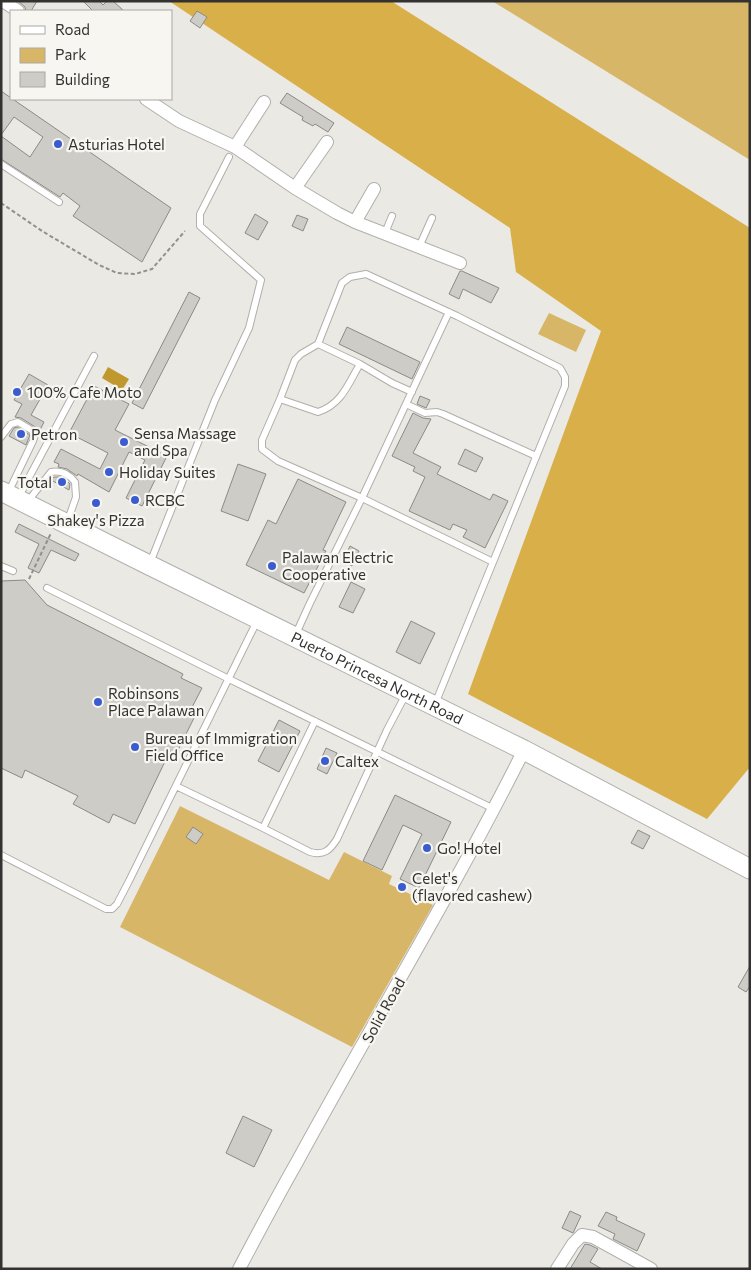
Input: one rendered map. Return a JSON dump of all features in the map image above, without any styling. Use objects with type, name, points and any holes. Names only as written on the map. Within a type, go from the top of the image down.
[{"type":"main road","name":"Puerto Princesa North Road","points":[[13,497],[524,750],[750,869]]},
{"type":"street","points":[[3,1],[16,10]]},
{"type":"street","points":[[148,100],[232,152],[355,222],[460,263]]},
{"type":"street","points":[[232,152],[264,102]]},
{"type":"street","points":[[295,188],[326,142]]},
{"type":"street","points":[[355,222],[374,189]]},
{"type":"street","name":"Solid Road","points":[[239,1269],[297,1161],[399,982],[524,750]]},
{"type":"street","points":[[558,1269],[582,1235],[593,1237],[650,1269]]},
{"type":"lane","points":[[149,565],[215,400],[249,328],[261,280],[200,226],[200,214],[232,152]]},
{"type":"lane","points":[[1,164],[59,202]]},
{"type":"lane","points":[[385,233],[392,216]]},
{"type":"lane","points":[[419,247],[432,218]]},
{"type":"lane","points":[[434,706],[493,562],[536,456],[565,386],[565,377],[560,368],[449,312],[366,274],[350,276],[342,283],[318,344],[298,356],[262,440],[262,450],[278,461],[362,498],[493,562]]},
{"type":"lane","points":[[295,637],[449,312]]},
{"type":"lane","points":[[318,344],[412,392]]},
{"type":"lane","points":[[13,497],[94,356]]},
{"type":"lane","points":[[280,399],[318,412],[327,409],[338,400],[360,364]]},
{"type":"lane","points":[[406,404],[425,413],[437,412],[442,414],[536,456]]},
{"type":"lane","points":[[1,437],[11,424],[18,422],[33,431],[35,435],[13,497]]},
{"type":"lane","points":[[13,497],[52,472],[64,472],[75,482],[76,497],[62,522]]},
{"type":"lane","points":[[1,566],[13,571]]},
{"type":"lane","points":[[47,588],[494,808]]},
{"type":"lane","points":[[1,855],[106,909],[112,909],[117,904],[129,881],[258,619]]},
{"type":"lane","points":[[176,786],[310,852],[318,854],[325,852],[331,848],[337,839],[376,751],[407,692]]},
{"type":"lane","points":[[263,828],[315,721]]},
{"type":"path","points":[[1,203],[42,231],[99,265],[117,273],[135,274],[152,270],[185,231]]},
{"type":"path","points":[[29,579],[62,522]]},
{"type":"green space","points":[[492,1],[750,1],[750,160]]},
{"type":"green space","points":[[549,313],[586,330],[576,352],[538,334]]},
{"type":"green space","points":[[180,806],[329,880],[344,852],[392,876],[389,884],[433,905],[352,1047],[120,927]]},
{"type":"shaded area","points":[[169,1],[391,1],[750,228],[750,767],[707,819],[468,694],[601,331],[516,272],[510,228]]},
{"type":"shaded area","points":[[108,367],[129,379],[122,390],[102,378]]},
{"type":"building","points":[[18,1],[37,1],[32,10],[26,10]]},
{"type":"building","points":[[83,1],[99,1],[103,5],[107,1],[113,1],[123,10],[92,10]]},
{"type":"building","points":[[197,11],[207,17],[200,28],[190,21]]},
{"type":"building","points":[[1,91],[10,97],[10,100],[14,100],[171,208],[142,262],[73,216],[80,206],[63,193],[60,197],[1,159],[1,136],[30,157],[43,137],[14,117],[1,135]]},
{"type":"building","points":[[287,93],[334,123],[328,132],[315,124],[313,126],[302,120],[303,117],[280,103]]},
{"type":"building","points":[[255,214],[268,222],[258,240],[245,233]]},
{"type":"building","points":[[297,215],[308,219],[303,231],[292,226]]},
{"type":"building","points":[[460,271],[499,288],[491,303],[463,289],[459,299],[449,294]]},
{"type":"building","points":[[189,292],[200,298],[143,409],[132,403]]},
{"type":"building","points":[[347,327],[420,362],[412,379],[339,344]]},
{"type":"building","points":[[29,374],[48,385],[31,415],[44,422],[40,430],[21,418],[15,417],[22,404],[14,400]]},
{"type":"building","points":[[94,386],[129,404],[115,430],[167,456],[142,506],[126,498],[145,460],[129,452],[109,492],[78,474],[77,476],[67,469],[58,467],[59,464],[54,462],[61,449],[100,469],[108,453],[69,433]]},
{"type":"building","points":[[420,396],[430,400],[426,408],[417,404]]},
{"type":"building","points":[[413,413],[423,418],[431,419],[413,453],[441,467],[437,474],[490,500],[493,494],[508,501],[485,548],[463,537],[467,530],[453,524],[450,530],[409,511],[425,477],[413,471],[415,467],[392,456]]},
{"type":"building","name":"Petron","points":[[17,427],[30,435],[26,445],[9,436],[14,428]]},
{"type":"building","points":[[465,449],[483,458],[476,472],[458,464]]},
{"type":"building","points":[[238,464],[266,474],[248,521],[221,511]]},
{"type":"building","name":"Total","points":[[54,477],[61,477],[67,481],[70,484],[69,490],[51,480]]},
{"type":"building","points":[[298,479],[346,502],[323,550],[326,551],[304,593],[246,565],[268,520],[276,524]]},
{"type":"building","points":[[19,524],[79,554],[75,561],[51,550],[39,573],[28,568],[39,544],[15,532]]},
{"type":"building","points":[[350,546],[359,551],[352,566],[343,561]]},
{"type":"building","name":"Robinsons Place Palawan","points":[[25,580],[47,605],[183,674],[181,678],[202,688],[188,715],[194,718],[176,754],[170,751],[135,824],[113,814],[109,823],[73,804],[78,796],[25,770],[22,778],[1,768],[1,581]]},
{"type":"building","points":[[351,582],[365,589],[353,613],[339,607]]},
{"type":"building","points":[[411,621],[435,633],[420,664],[396,652]]},
{"type":"building","points":[[279,720],[300,731],[279,772],[258,761]]},
{"type":"building","points":[[326,748],[337,753],[327,774],[317,769]]},
{"type":"building","name":"Go! Hotel","points":[[395,795],[451,822],[419,888],[400,879],[422,834],[403,825],[382,870],[363,861]]},
{"type":"building","points":[[193,827],[203,834],[196,844],[186,837]]},
{"type":"building","points":[[638,830],[650,836],[643,849],[631,843]]},
{"type":"building","points":[[750,966],[750,986],[746,992],[738,987]]},
{"type":"building","points":[[243,1116],[272,1130],[254,1167],[226,1153]]},
{"type":"building","points":[[570,1211],[581,1216],[573,1233],[562,1228]]},
{"type":"building","points":[[606,1212],[617,1217],[616,1220],[645,1234],[637,1251],[613,1239],[615,1234],[598,1226]]},
{"type":"building","points":[[585,1244],[598,1249],[590,1262],[602,1269],[570,1269]]},
{"type":"place","name":"Asturias Hotel","points":[[58,144]]},
{"type":"place","name":"100% Cafe Moto","points":[[17,392]]},
{"type":"place","name":"Petron","points":[[21,434]]},
{"type":"place","name":"Sensa Massage and Spa","points":[[124,442]]},
{"type":"place","name":"Holiday Suites","points":[[109,472]]},
{"type":"place","name":"Total","points":[[62,482]]},
{"type":"place","name":"RCBC","points":[[135,500]]},
{"type":"place","name":"Shakey's Pizza","points":[[96,503]]},
{"type":"place","name":"Palawan Electric Cooperative","points":[[272,566]]},
{"type":"place","name":"Robinsons Place Palawan","points":[[98,702]]},
{"type":"place","name":"Bureau of Immigration Field Office","points":[[135,747]]},
{"type":"place","name":"Caltex","points":[[325,761]]},
{"type":"place","name":"Go! Hotel","points":[[427,848]]},
{"type":"place","name":"Celet's (flavored cashew)","points":[[402,887]]}]
